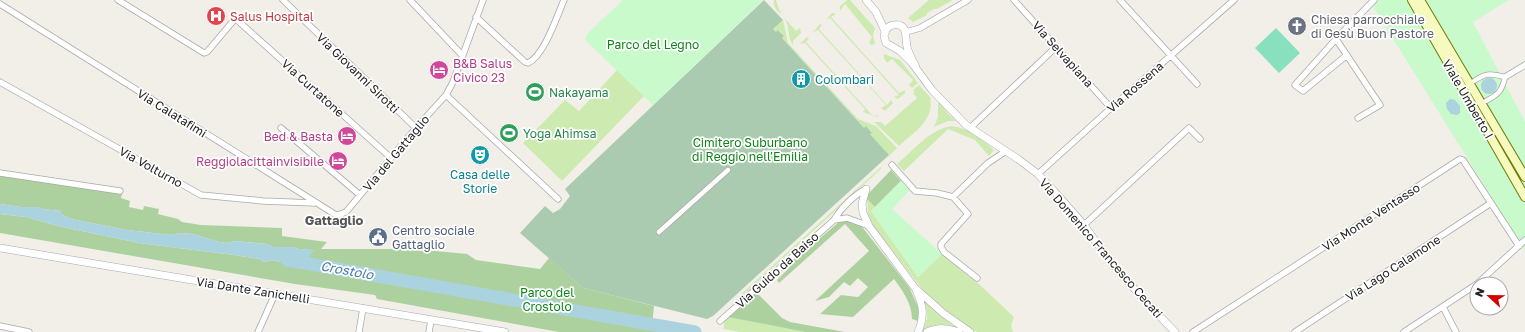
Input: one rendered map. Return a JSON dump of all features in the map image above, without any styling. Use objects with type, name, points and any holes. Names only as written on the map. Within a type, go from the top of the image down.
[{"type":"main road","name":"Viale Umberto I","points":[[1412,0],[1525,197]]},
{"type":"main road","name":"Viale Umberto I","points":[[1420,0],[1525,177]]},
{"type":"street","name":"Via Curtatone","points":[[118,0],[204,53],[207,52],[234,20],[237,20],[391,158]]},
{"type":"street","name":"Via Giovanni Sirotti","points":[[283,0],[416,128]]},
{"type":"street","points":[[410,0],[462,55]]},
{"type":"street","name":"Via del Gattaglio","points":[[346,212],[416,128],[446,95],[454,82],[462,55],[483,0]]},
{"type":"street","points":[[476,17],[524,62],[528,63],[544,48],[564,0]]},
{"type":"street","points":[[866,0],[876,12],[894,25]]},
{"type":"street","points":[[894,47],[902,45],[906,36],[968,0]]},
{"type":"street","name":"Via Selvapiana","points":[[1014,0],[1111,108]]},
{"type":"street","points":[[1120,0],[1197,84]]},
{"type":"street","name":"Via Rossena","points":[[1038,174],[1234,0]]},
{"type":"street","points":[[1347,55],[1303,91],[1295,85],[1336,39],[1374,0]]},
{"type":"street","name":"Via Calatafimi","points":[[0,4],[316,203],[336,215],[346,212]]},
{"type":"street","points":[[876,12],[885,31],[884,36],[886,43],[906,56],[916,67]]},
{"type":"street","points":[[885,31],[888,27],[894,25],[902,26],[906,36],[908,50],[916,67]]},
{"type":"street","points":[[1336,39],[1380,105],[1358,118]]},
{"type":"street","points":[[970,128],[1056,46]]},
{"type":"street","points":[[1474,81],[1481,76],[1488,74],[1505,77],[1525,65]]},
{"type":"street","name":"Via Domenico Francesco Cecati","points":[[916,67],[932,90],[966,125],[1038,174],[1084,224],[1109,260],[1175,332]]},
{"type":"street","points":[[1486,101],[1495,96],[1503,88],[1505,77]]},
{"type":"street","name":"Via Volturno","points":[[0,82],[201,195],[316,203]]},
{"type":"street","points":[[446,95],[558,200]]},
{"type":"street","points":[[281,128],[360,195]]},
{"type":"street","points":[[1084,224],[1190,128],[1200,139]]},
{"type":"street","points":[[953,197],[988,163],[1006,151]]},
{"type":"street","name":"Via Monte Ventasso","points":[[1193,332],[1460,159],[1463,160],[1519,246]]},
{"type":"street","points":[[892,165],[915,191],[937,193],[953,197],[968,214],[941,244],[941,247],[944,252],[977,278]]},
{"type":"street","points":[[659,232],[728,170]]},
{"type":"street","points":[[0,173],[120,191]]},
{"type":"street","points":[[866,189],[862,209],[869,226],[915,288],[943,313],[970,332]]},
{"type":"street","name":"Via Guido da Baiso","points":[[720,321],[834,220],[838,213],[866,189]]},
{"type":"street","name":"Via Lago Calamone","points":[[1295,332],[1491,203]]},
{"type":"street","points":[[834,220],[847,218],[869,226]]},
{"type":"street","points":[[1486,276],[1525,240]]},
{"type":"street","name":"Via Dante Zanichelli","points":[[0,248],[363,308],[490,331],[505,332]]},
{"type":"street","points":[[915,288],[923,307],[922,324],[918,332]]},
{"type":"street","points":[[1404,332],[1469,289]]},
{"type":"street","points":[[258,332],[275,294]]},
{"type":"street","points":[[1443,306],[1456,332]]},
{"type":"street","points":[[359,332],[363,308]]},
{"type":"street","points":[[429,332],[431,320]]},
{"type":"street","points":[[0,326],[29,332]]},
{"type":"street","points":[[927,332],[941,328],[959,332]]},
{"type":"green space","name":"Parco del Legno","points":[[623,0],[763,0],[653,105],[585,40],[587,34]]},
{"type":"green space","name":"Cimitero Suburbano di Reggio nell'Emilia","points":[[764,0],[783,20],[773,29],[776,32],[778,30],[784,36],[782,38],[864,128],[866,126],[872,133],[870,134],[889,155],[713,316],[707,319],[583,288],[520,233],[545,206],[553,213],[560,209],[570,196],[565,189]]},
{"type":"green space","points":[[774,0],[776,0],[780,12],[784,8],[780,13],[796,31],[800,28],[801,33],[793,41],[793,45],[790,39],[787,22],[774,6]]},
{"type":"green space","points":[[847,0],[850,0],[875,28],[873,35],[875,44],[871,45],[869,42],[872,37],[845,4],[840,11],[840,6]]},
{"type":"green space","points":[[929,0],[953,0],[937,9],[934,9],[927,13],[927,15],[913,22],[908,18]]},
{"type":"green space","points":[[1369,0],[1509,0],[1473,22],[1525,122],[1525,251]]},
{"type":"green space","points":[[832,13],[836,14],[831,17],[899,93],[905,90],[905,93],[898,99],[894,97],[899,95],[830,18],[826,20]]},
{"type":"green space","points":[[783,20],[788,43],[858,119],[876,126],[897,148],[886,159],[889,155],[870,134],[872,132],[866,126],[864,128],[782,38],[784,36],[779,30],[776,32],[773,29]]},
{"type":"green space","points":[[820,24],[822,25],[819,29],[887,105],[891,100],[893,103],[885,111],[881,108],[886,105],[818,30],[813,32]]},
{"type":"green space","points":[[1276,28],[1300,53],[1279,73],[1255,48]]},
{"type":"green space","points":[[807,37],[809,38],[806,42],[872,115],[876,116],[878,114],[877,117],[863,112],[865,109],[805,43],[800,44]]},
{"type":"green space","points":[[884,54],[900,60],[918,83],[912,88],[909,85],[913,80],[892,59],[887,63],[884,58]]},
{"type":"green space","points":[[617,70],[644,96],[562,181],[523,143],[565,100],[579,111]]},
{"type":"green space","points":[[919,85],[930,97],[931,105],[929,112],[922,125],[899,146],[874,122],[881,122],[885,126],[917,98],[913,93],[915,92],[913,90]]},
{"type":"green space","points":[[938,100],[948,114],[956,121],[948,121],[934,127],[938,117]]},
{"type":"green space","points":[[951,126],[969,131],[979,137],[994,150],[989,156],[975,140],[948,129],[904,171],[897,164],[929,136],[943,128]]},
{"type":"green space","points":[[881,167],[882,168],[741,297],[737,298]]},
{"type":"green space","points":[[891,170],[901,181],[875,207],[867,199],[868,194]]},
{"type":"green space","name":"Parco del Crostolo","points":[[0,173],[120,191],[123,190],[121,198],[130,201],[129,207],[143,210],[144,206],[159,209],[158,214],[178,219],[182,222],[201,225],[282,228],[282,236],[327,242],[321,249],[415,249],[467,254],[476,260],[540,269],[549,258],[583,288],[654,306],[652,326],[675,332],[559,332],[377,299],[375,295],[295,284],[0,233],[0,214],[26,217],[58,226],[139,243],[234,255],[260,259],[264,262],[273,260],[301,267],[307,249],[300,250],[295,247],[273,247],[267,244],[235,241],[227,243],[219,242],[193,234],[180,233],[171,235],[127,230],[71,219],[61,214],[61,211],[42,209],[39,207],[21,207],[0,204]]},
{"type":"green space","points":[[901,181],[910,190],[892,209],[942,254],[918,277],[871,211]]},
{"type":"green space","points":[[867,199],[875,207],[871,211],[918,277],[942,254],[980,285],[1014,317],[1011,325],[1013,332],[977,332],[966,326],[924,291],[873,226],[868,215]]},
{"type":"green space","points":[[845,220],[856,223],[863,228],[909,287],[919,309],[918,321],[912,319],[909,303],[894,279],[853,317],[820,314],[841,295],[858,297],[868,287],[858,278],[850,286],[844,282],[829,297],[815,301],[869,251],[845,224],[779,283],[777,280],[789,268],[788,266],[839,222]]},
{"type":"green space","points":[[756,292],[782,318],[790,322],[845,332],[805,332],[728,317]]},
{"type":"green space","points":[[923,298],[937,313],[955,327],[938,325],[931,326],[923,330],[927,314]]},
{"type":"green space","points":[[728,317],[805,332],[739,332],[724,329],[724,322]]},
{"type":"water","points":[[1489,78],[1495,80],[1497,86],[1495,92],[1489,94],[1483,92],[1481,86],[1483,80]]},
{"type":"water","points":[[1450,99],[1455,100],[1460,106],[1460,113],[1457,115],[1451,114],[1447,109],[1446,103]]},
{"type":"water","points":[[0,204],[21,207],[39,207],[42,209],[61,211],[61,214],[71,219],[127,230],[171,235],[180,233],[193,234],[219,242],[227,243],[235,241],[267,244],[273,247],[295,247],[300,250],[314,250],[301,267],[273,260],[264,262],[260,259],[234,255],[139,243],[58,226],[26,217],[0,214]]},
{"type":"waterway","name":"Crostolo","points":[[287,260],[695,332]]},
{"type":"place","name":"Salus Hospital","points":[[216,16]]},
{"type":"place","name":"Chiesa parrocchiale di Gesù Buon Pastore","points":[[1297,26]]},
{"type":"place","name":"B&B Salus Civico 23","points":[[439,70]]},
{"type":"place","name":"Colombari","points":[[801,79]]},
{"type":"place","name":"Nakayama","points":[[535,92]]},
{"type":"place","name":"Yoga Ahimsa","points":[[509,133]]},
{"type":"place","name":"Bed & Basta","points":[[347,136]]},
{"type":"place","name":"Casa delle Storie","points":[[480,155]]},
{"type":"place","name":"Reggiolacittainvisibile","points":[[338,161]]},
{"type":"place","name":"Centro sociale Gattaglio","points":[[378,237]]},
{"type":"district","name":"Gattaglio","points":[[334,220]]}]
